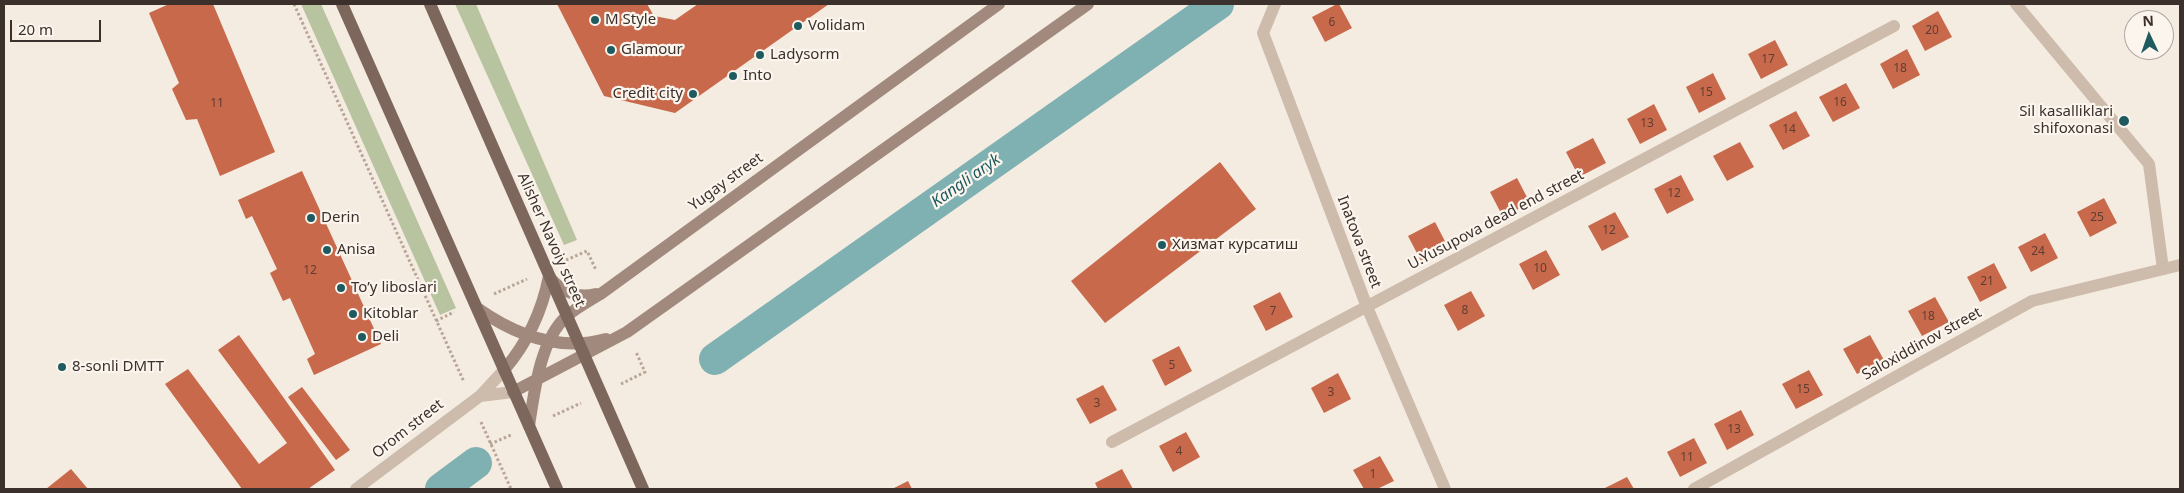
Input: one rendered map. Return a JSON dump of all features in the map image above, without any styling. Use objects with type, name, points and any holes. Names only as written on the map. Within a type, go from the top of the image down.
[{"type":"main road","points":[[342,4],[558,489]]},
{"type":"main road","name":"Alisher Navoiy street","points":[[430,4],[643,489]]},
{"type":"main road","name":"Yugay street","points":[[529,426],[540,366],[550,342],[566,316],[602,293],[999,4]]},
{"type":"main road","points":[[514,392],[621,335],[1088,4]]},
{"type":"main road","points":[[504,370],[528,337],[540,310],[547,273]]},
{"type":"main road","points":[[547,273],[559,288],[572,295],[588,296],[602,293]]},
{"type":"main road","points":[[476,305],[495,321],[528,337],[550,342],[578,343],[600,341],[621,335]]},
{"type":"street","name":"Inatova street","points":[[1275,4],[1263,33],[1366,307],[1445,489]]},
{"type":"street","points":[[2016,4],[2149,164],[2163,269]]},
{"type":"street","name":"U.Yusupova dead end street","points":[[1112,442],[1894,26]]},
{"type":"street","name":"Saloxiddinov street","points":[[1694,489],[2032,301],[2180,265]]},
{"type":"street","name":"Orom street","points":[[356,489],[476,398],[504,370]]},
{"type":"street","points":[[476,398],[514,392]]},
{"type":"path","points":[[294,4],[436,321],[476,398],[511,489]]},
{"type":"path","points":[[436,321],[547,273],[587,251]]},
{"type":"green space","points":[[301,4],[321,4],[456,308],[440,315]]},
{"type":"green space","points":[[455,4],[476,4],[577,240],[564,245]]},
{"type":"building","points":[[169,4],[213,4],[275,152],[220,176],[197,119],[186,120],[172,89],[179,83],[149,13]]},
{"type":"building","points":[[557,4],[647,4],[654,16],[675,20],[698,4],[829,4],[675,113],[604,96]]},
{"type":"building","points":[[1339,4],[1352,28],[1325,42],[1312,17]]},
{"type":"building","points":[[1938,11],[1952,37],[1925,51],[1912,26]]},
{"type":"building","points":[[1775,40],[1788,65],[1761,79],[1748,54]]},
{"type":"building","points":[[1907,49],[1920,75],[1893,89],[1880,64]]},
{"type":"building","points":[[1713,73],[1726,99],[1699,113],[1686,87]]},
{"type":"building","points":[[1846,83],[1860,108],[1833,122],[1819,97]]},
{"type":"building","points":[[1654,104],[1667,130],[1640,144],[1627,119]]},
{"type":"building","points":[[1796,111],[1810,136],[1783,150],[1769,125]]},
{"type":"building","points":[[1593,138],[1606,163],[1579,177],[1566,152]]},
{"type":"building","points":[[1740,142],[1754,167],[1727,181],[1713,156]]},
{"type":"building","name":"Хизмат курсатиш","points":[[1220,162],[1256,209],[1105,323],[1071,281]]},
{"type":"building","points":[[302,171],[381,344],[314,375],[307,359],[315,354],[290,298],[283,301],[270,273],[277,269],[252,216],[246,219],[238,200]]},
{"type":"building","points":[[1681,175],[1694,200],[1667,214],[1654,189]]},
{"type":"building","points":[[1517,178],[1530,203],[1503,217],[1490,192]]},
{"type":"building","points":[[2104,198],[2117,223],[2090,237],[2077,212]]},
{"type":"building","points":[[1615,212],[1629,237],[1602,251],[1588,226]]},
{"type":"building","points":[[1435,222],[1448,247],[1421,261],[1408,236]]},
{"type":"building","points":[[2045,233],[2058,258],[2031,272],[2018,247]]},
{"type":"building","points":[[1546,250],[1560,275],[1533,290],[1519,264]]},
{"type":"building","points":[[1994,263],[2007,288],[1980,302],[1967,277]]},
{"type":"building","points":[[1471,291],[1485,316],[1458,331],[1444,305]]},
{"type":"building","points":[[1280,292],[1293,317],[1266,331],[1253,306]]},
{"type":"building","points":[[1935,297],[1949,322],[1922,336],[1908,311]]},
{"type":"building","points":[[239,335],[335,470],[308,489],[242,489],[165,384],[188,369],[259,464],[287,443],[218,350]]},
{"type":"building","points":[[1870,335],[1884,360],[1857,374],[1843,349]]},
{"type":"building","points":[[1179,346],[1192,371],[1165,386],[1152,360]]},
{"type":"building","points":[[1809,370],[1823,395],[1796,409],[1782,384]]},
{"type":"building","points":[[1338,373],[1351,399],[1324,413],[1311,388]]},
{"type":"building","points":[[1103,385],[1117,410],[1090,424],[1076,399]]},
{"type":"building","points":[[302,387],[350,450],[336,460],[288,397]]},
{"type":"building","points":[[1741,410],[1754,435],[1727,450],[1714,424]]},
{"type":"building","points":[[1186,432],[1200,457],[1173,472],[1159,446]]},
{"type":"building","points":[[1694,438],[1707,463],[1680,477],[1667,452]]},
{"type":"building","points":[[1380,456],[1394,481],[1377,489],[1364,489],[1353,470]]},
{"type":"building","points":[[71,469],[88,489],[46,489]]},
{"type":"building","points":[[1122,469],[1133,489],[1098,489],[1095,483]]},
{"type":"building","points":[[1627,477],[1634,489],[1603,489]]},
{"type":"building","points":[[908,481],[912,489],[892,489]]},
{"type":"waterway","name":"Kangli aryk","points":[[715,359],[1218,4]]},
{"type":"waterway","name":"Kangli aryk","points":[[441,489],[476,463]]},
{"type":"place","name":"M Style","points":[[595,20]]},
{"type":"place","name":"Volidam","points":[[798,26]]},
{"type":"place","name":"Glamour","points":[[611,50]]},
{"type":"place","name":"Ladysorm","points":[[760,55]]},
{"type":"place","name":"Into","points":[[733,76]]},
{"type":"place","name":"Credit city","points":[[693,94]]},
{"type":"place","name":"Sil kasalliklari shifoxonasi","points":[[2124,121]]},
{"type":"place","name":"Derin","points":[[311,218]]},
{"type":"place","name":"Хизмат курсатиш","points":[[1162,245]]},
{"type":"place","name":"Anisa","points":[[327,250]]},
{"type":"place","name":"To’y liboslari","points":[[341,288]]},
{"type":"place","name":"Kitoblar","points":[[353,314]]},
{"type":"place","name":"Deli","points":[[362,337]]},
{"type":"place","name":"8-sonli DMTT","points":[[62,367]]}]
